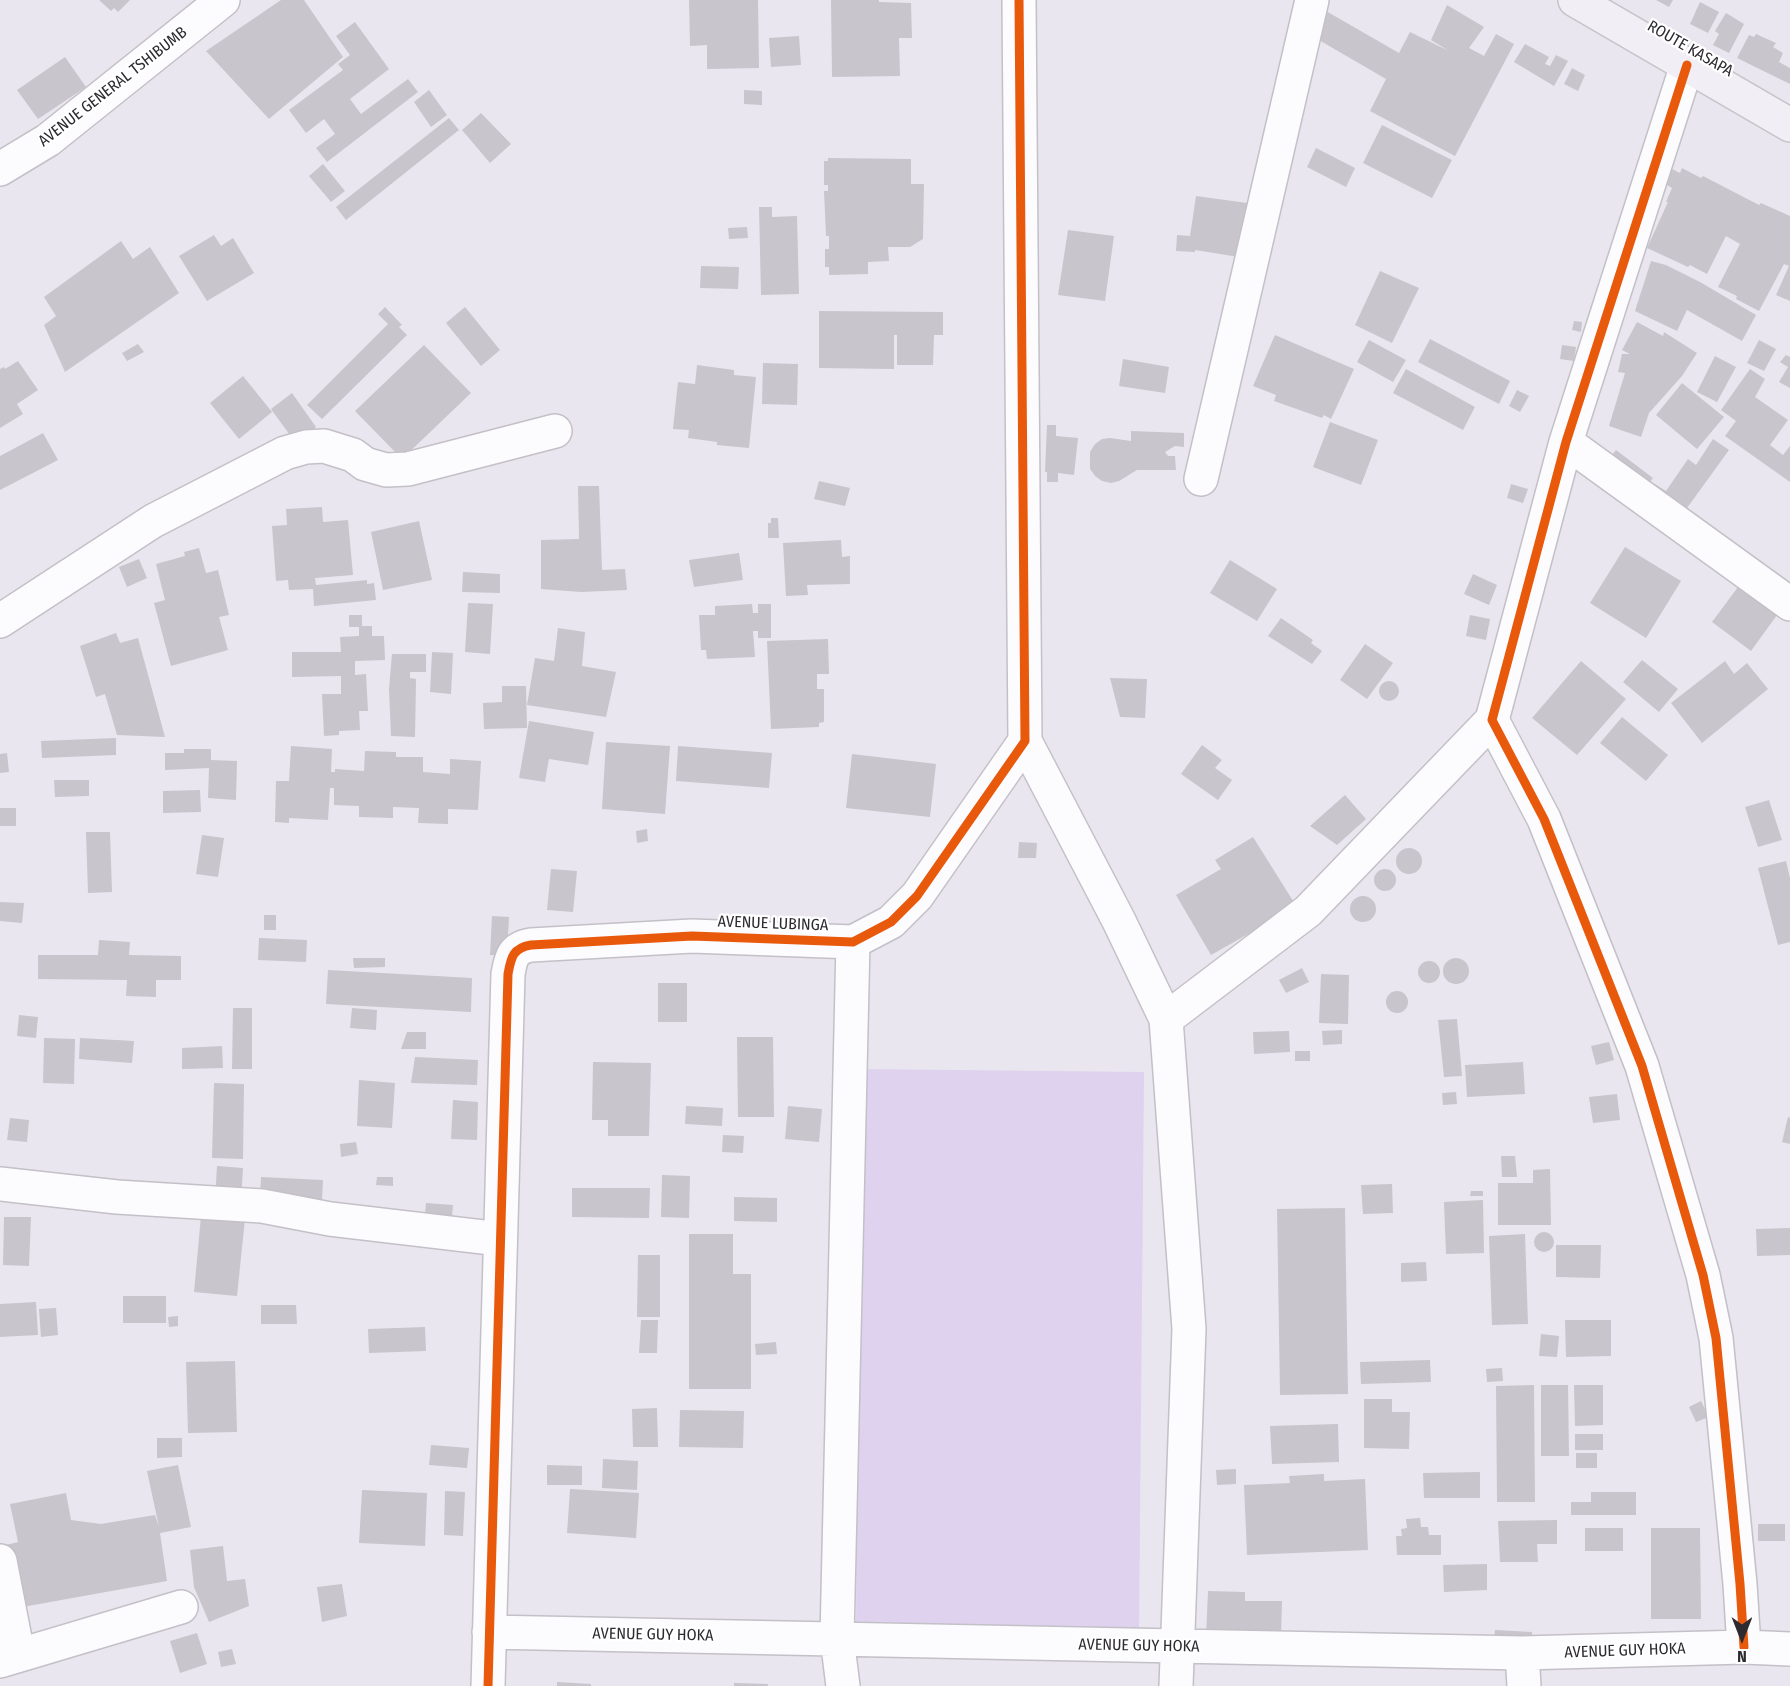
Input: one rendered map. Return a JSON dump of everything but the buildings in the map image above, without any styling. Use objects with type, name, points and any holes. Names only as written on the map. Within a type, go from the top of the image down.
[{"type":"main road","name":"ROUTE KASAPA","points":[[1575,0],[1790,125]]},
{"type":"street","name":"AVENUE GENERAL TSHIBUMB","points":[[0,169],[48,140],[223,0]]},
{"type":"street","points":[[1019,0],[1025,741],[1119,921],[1166,1019],[1189,1329],[1176,1686]]},
{"type":"street","points":[[1201,479],[1312,0]]},
{"type":"street","points":[[1166,1019],[1308,911],[1492,720],[1566,442],[1687,65]]},
{"type":"street","points":[[0,621],[153,521],[285,453],[306,447],[324,446],[353,455],[365,464],[386,470],[408,469],[555,431]]},
{"type":"street","points":[[1566,442],[1790,604]]},
{"type":"street","points":[[1492,720],[1544,819],[1642,1066],[1703,1275],[1716,1338],[1744,1647]]},
{"type":"street","points":[[843,1686],[837,1638],[853,942],[891,922],[916,896],[1025,741]]},
{"type":"street","name":"AVENUE LUBINGA","points":[[488,1686],[510,961],[520,947],[531,945],[692,936],[853,942]]},
{"type":"street","points":[[0,1184],[117,1197],[262,1206],[330,1219],[500,1239]]},
{"type":"street","points":[[0,1561],[9,1657],[181,1607]]},
{"type":"street","name":"AVENUE GUY HOKA","points":[[489,1632],[1522,1653],[1744,1647],[1790,1649]]},
{"type":"street","points":[[1522,1653],[1524,1686]]},
{"type":"shaded area","points":[[860,1069],[1144,1072],[1139,1632],[856,1630]]},
{"type":"cycle path","points":[[488,1686],[508,974],[514,954],[520,948],[531,945],[692,936],[853,942],[891,922],[917,896],[1025,741],[1019,0]]},
{"type":"cycle path","points":[[1687,65],[1566,442],[1492,720],[1544,819],[1642,1066],[1703,1275],[1716,1338],[1744,1647]]}]
